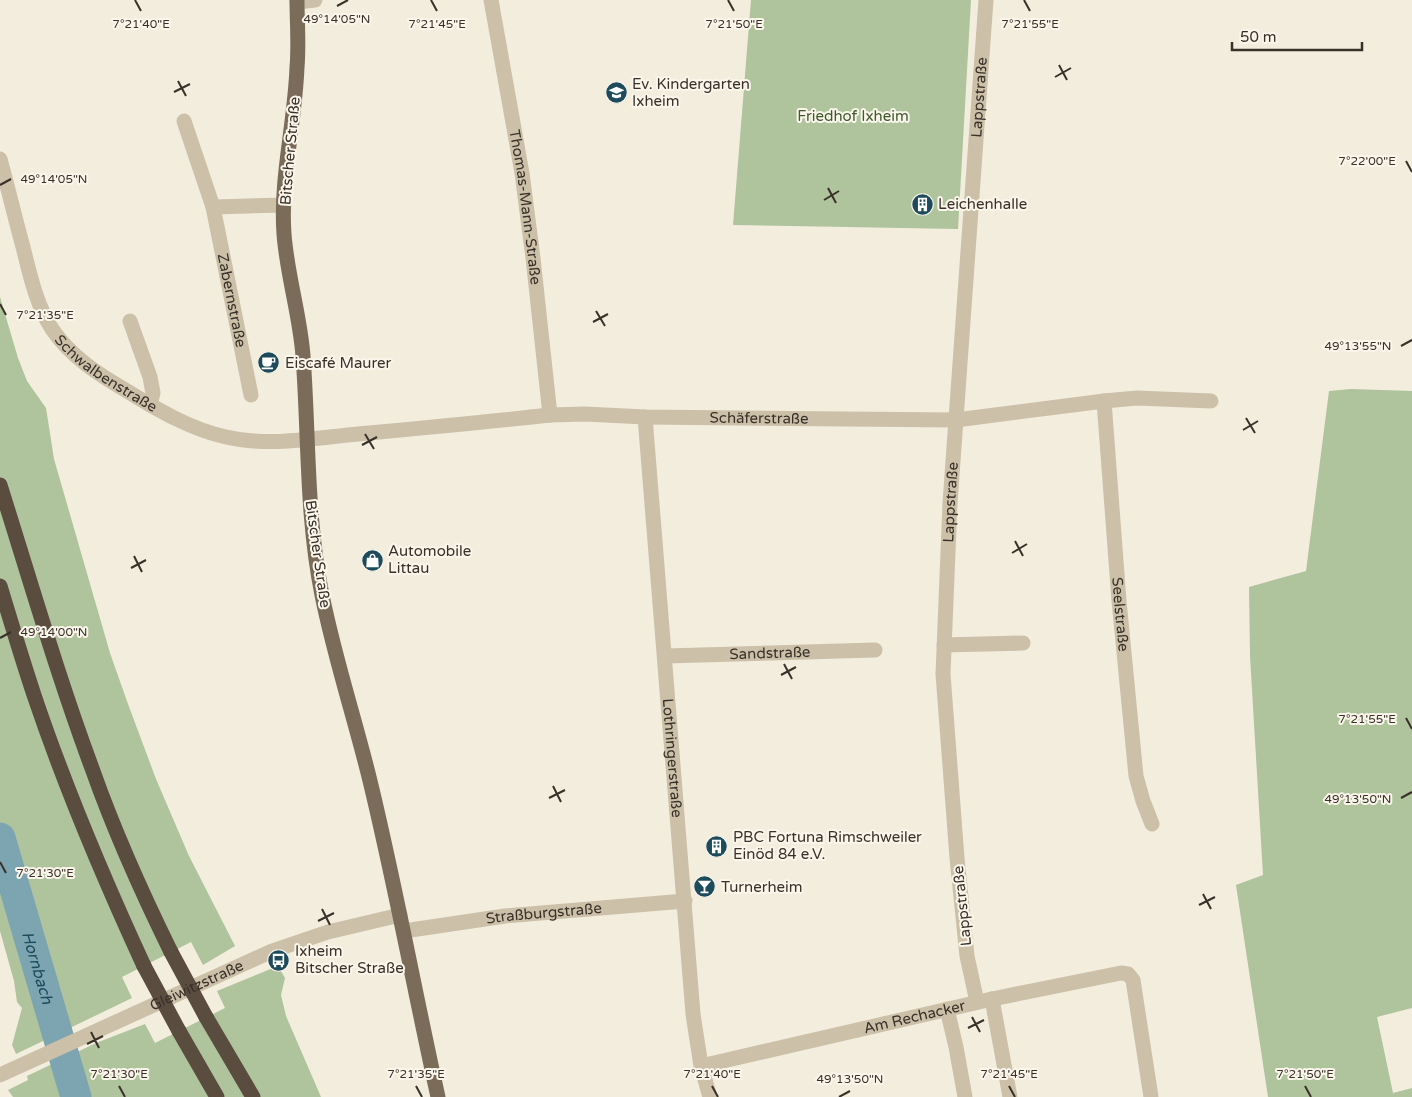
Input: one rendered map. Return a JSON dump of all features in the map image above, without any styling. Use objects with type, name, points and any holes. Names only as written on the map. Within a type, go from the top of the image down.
[{"type":"highway","points":[[0,485],[58,669],[93,771],[136,880],[171,952],[206,1017],[253,1097]]},
{"type":"highway","points":[[0,586],[34,695],[75,808],[108,888],[144,966],[217,1097]]},
{"type":"main road","name":"Bitscher Straße","points":[[297,1],[298,67],[284,204],[287,256],[302,338],[309,496],[314,548],[336,655],[371,783],[438,1097]]},
{"type":"street","points":[[297,1],[315,0]]},
{"type":"street","name":"Thomas-Mann-Straße","points":[[491,0],[522,173],[550,415]]},
{"type":"street","name":"Lappstraße","points":[[977,1002],[967,956],[956,858],[943,674],[950,503],[986,0]]},
{"type":"street","name":"Zabernstraße","points":[[184,121],[213,207],[251,395]]},
{"type":"street","name":"Schwalbenstraße","points":[[0,159],[35,291],[52,329],[78,359],[94,372],[184,424],[228,438],[256,441],[306,440]]},
{"type":"street","points":[[213,207],[284,204]]},
{"type":"street","points":[[130,321],[150,376],[152,393],[150,405]]},
{"type":"street","name":"Schäferstraße","points":[[306,440],[550,415],[956,420],[1104,401],[1160,398],[1211,401]]},
{"type":"street","name":"Seelstraße","points":[[1104,401],[1118,601],[1136,776],[1152,824]]},
{"type":"street","name":"Lothringerstraße","points":[[646,417],[693,1014],[701,1066],[710,1097]]},
{"type":"street","points":[[944,645],[1023,642]]},
{"type":"street","name":"Sandstraße","points":[[665,656],[875,650]]},
{"type":"street","name":"Straßburgstraße","points":[[404,931],[506,916],[685,901]]},
{"type":"street","name":"Gleiwitzstraße","points":[[0,1075],[290,944],[328,932],[400,915]]},
{"type":"street","name":"Am Rechacker","points":[[701,1066],[977,1002],[1120,973],[1128,974],[1132,980],[1151,1097]]},
{"type":"street","points":[[992,999],[1010,1097]]},
{"type":"street","points":[[947,1009],[965,1097]]},
{"type":"green space","name":"Friedhof Ixheim","points":[[751,0],[971,0],[958,229],[733,225]]},
{"type":"green space","points":[[0,297],[18,358],[27,381],[46,408],[54,459],[110,653],[128,704],[156,779],[189,856],[235,946],[203,965],[191,942],[122,977],[132,998],[16,1054],[12,1045],[22,1008],[17,1002],[14,981],[0,931]]},
{"type":"green space","points":[[1351,389],[1412,391],[1412,1008],[1377,1017],[1393,1093],[1412,1088],[1412,1097],[1268,1097],[1236,885],[1263,875],[1250,656],[1249,587],[1306,571],[1329,391]]},
{"type":"green space","points":[[278,966],[285,978],[281,995],[286,1016],[321,1097],[13,1097],[8,1090],[28,1080],[27,1076],[96,1043],[145,1024],[155,1043],[225,1008],[217,991]]},
{"type":"waterway","name":"Hornbach","points":[[0,838],[76,1097]]},
{"type":"place","name":"Ev. Kindergarten Ixheim","points":[[616,93]]},
{"type":"place","name":"Leichenhalle","points":[[922,204]]},
{"type":"place","name":"Eiscafé Maurer","points":[[269,363]]},
{"type":"place","name":"Automobile Littau","points":[[372,560]]},
{"type":"place","name":"PBC Fortuna Rimschweiler Einöd 84 e.V.","points":[[717,846]]},
{"type":"place","name":"Turnerheim","points":[[705,887]]},
{"type":"place","name":"Ixheim Bitscher Straße","points":[[279,960]]}]
